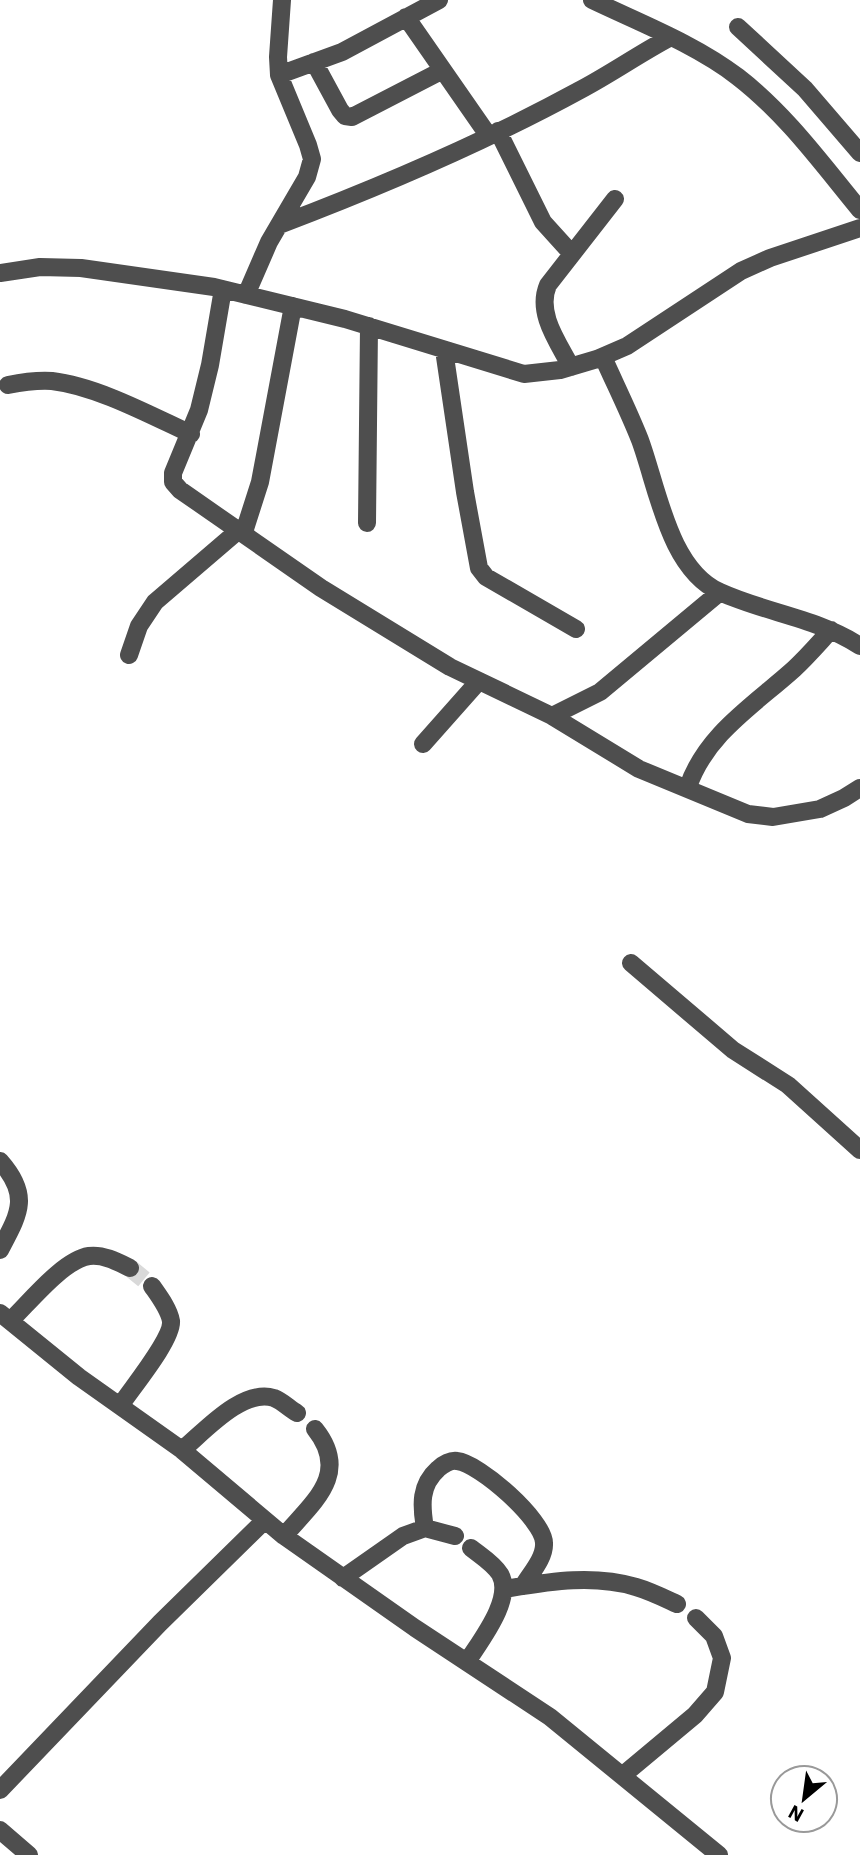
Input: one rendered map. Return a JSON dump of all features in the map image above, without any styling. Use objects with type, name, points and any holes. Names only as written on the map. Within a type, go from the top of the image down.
[{"type":"street","points":[[246,295],[269,242],[307,177],[312,159],[279,75],[282,0]]},
{"type":"street","points":[[279,75],[342,51],[439,0]]},
{"type":"street","points":[[592,0],[730,72],[799,135],[860,210]]},
{"type":"street","points":[[406,17],[493,133],[543,222],[572,254]]},
{"type":"street","points":[[738,27],[805,89],[860,153]]},
{"type":"street","points":[[279,225],[364,193],[493,133],[583,89],[669,38]]},
{"type":"street","points":[[314,62],[340,110],[345,116],[352,117],[443,69]]},
{"type":"street","points":[[571,367],[551,327],[544,294],[548,285],[615,199]]},
{"type":"street","points":[[0,273],[40,267],[81,268],[223,289],[369,326],[524,374],[571,367],[603,357],[627,346],[741,271],[770,258],[860,228]]},
{"type":"street","points":[[223,289],[210,365],[191,434],[176,464],[173,481],[180,490],[321,589],[478,682],[552,716],[630,764],[748,814],[773,817],[820,809],[860,788]]},
{"type":"street","points":[[129,655],[139,626],[155,602],[242,531],[260,482],[293,306]]},
{"type":"street","points":[[366,523],[369,326]]},
{"type":"street","points":[[444,350],[479,568],[486,577],[576,629]]},
{"type":"street","points":[[603,357],[639,439],[674,542],[688,567],[702,582],[720,592],[831,630],[860,646]]},
{"type":"street","points":[[8,385],[28,381],[51,381],[78,387],[191,434]]},
{"type":"street","points":[[552,716],[600,692],[720,592]]},
{"type":"street","points":[[688,787],[694,768],[718,736],[794,668],[831,630]]},
{"type":"street","points":[[423,744],[478,682]]},
{"type":"street","points":[[631,963],[733,1050],[788,1085],[860,1150]]},
{"type":"street","points":[[0,1161],[17,1186],[21,1202],[19,1214],[0,1250]]},
{"type":"street","points":[[130,1268],[107,1257],[90,1256],[76,1261],[5,1317],[181,1450],[284,1536],[550,1717],[719,1855]]},
{"type":"street","points":[[120,1406],[168,1337],[171,1321],[164,1303],[152,1286]]},
{"type":"street","points":[[181,1450],[241,1401],[254,1397],[273,1398],[298,1413]]},
{"type":"street","points":[[284,1536],[324,1489],[330,1471],[330,1455],[325,1441],[315,1429]]},
{"type":"street","points":[[425,1528],[422,1504],[427,1479],[443,1464],[455,1460],[475,1466],[533,1517],[541,1530],[544,1544],[541,1556],[523,1586]]},
{"type":"street","points":[[0,1790],[160,1623],[265,1520]]},
{"type":"street","points":[[343,1578],[403,1536],[425,1528],[455,1536]]},
{"type":"street","points":[[467,1662],[502,1603],[504,1589],[501,1576],[493,1565],[471,1548]]},
{"type":"street","points":[[504,1589],[557,1580],[600,1580],[636,1587],[677,1604]]},
{"type":"street","points":[[622,1776],[695,1714],[715,1692],[722,1658],[714,1636],[696,1618]]},
{"type":"street","points":[[0,1830],[29,1855]]},
{"type":"tunnel","points":[[130,1268],[152,1286]]}]
